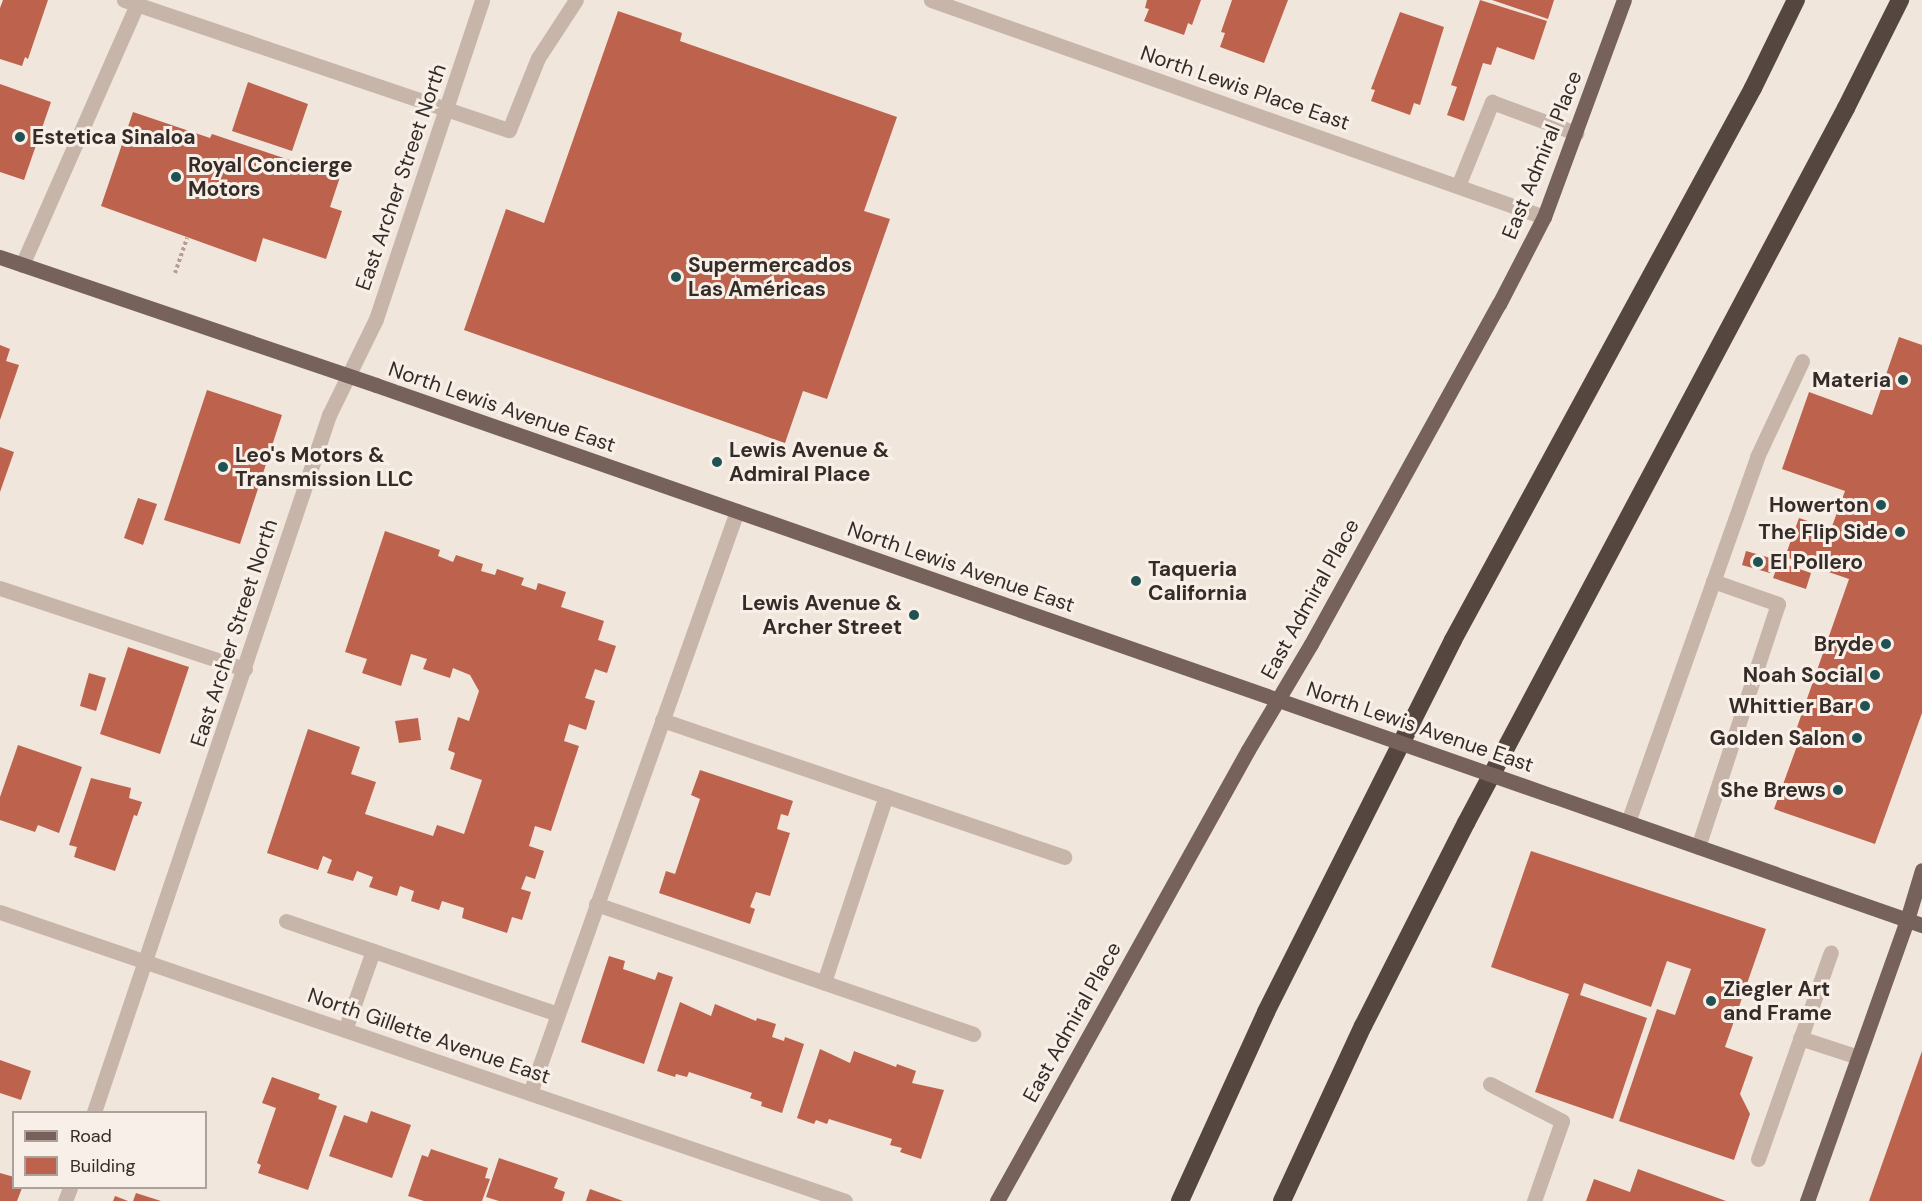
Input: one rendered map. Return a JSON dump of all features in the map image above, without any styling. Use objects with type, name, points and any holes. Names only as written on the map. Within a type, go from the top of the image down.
[{"type":"highway","points":[[1180,1201],[1266,1012],[1443,660],[1753,88],[1796,0]]},
{"type":"highway","points":[[1281,1201],[1362,1026],[1466,823],[1846,108],[1900,0]]},
{"type":"main road","name":"East Admiral Place","points":[[997,1201],[1494,314],[1544,217],[1624,0]]},
{"type":"main road","name":"North Lewis Avenue East","points":[[0,257],[349,376],[1922,925]]},
{"type":"main road","points":[[1807,1201],[1907,920],[1922,870]]},
{"type":"street","name":"East Archer Street North","points":[[95,1111],[329,415],[376,319],[482,0]]},
{"type":"street","points":[[22,265],[130,2],[509,130],[538,58],[576,0]]},
{"type":"street","name":"North Lewis Place East","points":[[931,0],[1544,217]]},
{"type":"street","points":[[1458,186],[1492,102],[1576,133]]},
{"type":"street","points":[[1628,822],[1757,457],[1802,361]]},
{"type":"street","points":[[530,1093],[737,511]]},
{"type":"street","points":[[1698,847],[1778,604],[1713,581]]},
{"type":"street","points":[[0,588],[245,669]]},
{"type":"street","points":[[662,720],[1064,857]]},
{"type":"street","points":[[824,982],[886,796]]},
{"type":"street","points":[[597,904],[973,1034]]},
{"type":"street","name":"North Gillette Avenue East","points":[[0,912],[844,1201]]},
{"type":"street","points":[[286,921],[557,1014]]},
{"type":"street","points":[[345,1030],[373,951]]},
{"type":"street","points":[[1758,1159],[1831,952]]},
{"type":"street","points":[[1800,1038],[1858,1057]]},
{"type":"street","points":[[1490,1084],[1562,1121],[1534,1201]]},
{"type":"path","points":[[175,273],[187,238]]},
{"type":"building","points":[[3,0],[48,0],[28,59],[25,57],[22,66],[0,59],[0,8]]},
{"type":"building","points":[[1147,0],[1201,0],[1192,25],[1188,23],[1184,35],[1144,21],[1149,9],[1145,8]]},
{"type":"building","points":[[1232,0],[1288,0],[1264,63],[1220,47],[1225,33],[1221,32]]},
{"type":"building","points":[[1480,0],[1547,21],[1534,60],[1497,47],[1491,65],[1483,63],[1464,121],[1447,115],[1457,87],[1451,85]]},
{"type":"building","points":[[1492,0],[1554,0],[1548,19]]},
{"type":"building","name":"Supermercados Las Américas","points":[[618,11],[682,33],[680,41],[897,117],[864,211],[890,219],[827,399],[803,391],[785,443],[464,330],[506,209],[544,223]]},
{"type":"building","points":[[1400,12],[1444,27],[1420,105],[1414,103],[1410,115],[1371,101],[1375,90],[1371,89]]},
{"type":"building","points":[[248,82],[308,104],[292,151],[232,131]]},
{"type":"building","name":"Estetica Sinaloa","points":[[0,84],[51,102],[24,180],[0,172]]},
{"type":"building","points":[[133,112],[210,138],[212,134],[340,177],[330,207],[342,211],[326,259],[263,238],[256,262],[101,206]]},
{"type":"building","points":[[1899,337],[1922,345],[1922,713],[1875,844],[1774,809],[1801,735],[1795,733],[1849,579],[1785,557],[1799,518],[1831,529],[1845,491],[1782,469],[1809,392],[1872,415]]},
{"type":"building","points":[[0,345],[10,349],[6,361],[19,365],[0,420]]},
{"type":"building","name":"Leo's Motors & Transmission LLC","points":[[207,390],[282,415],[240,544],[164,520]]},
{"type":"building","points":[[0,447],[14,452],[0,492]]},
{"type":"building","points":[[138,498],[157,504],[143,545],[124,538]]},
{"type":"building","points":[[385,531],[440,550],[438,556],[453,562],[456,555],[483,564],[481,571],[495,575],[497,569],[524,578],[521,585],[536,590],[538,583],[566,592],[561,607],[604,621],[598,640],[616,646],[607,673],[595,669],[585,698],[595,701],[586,730],[569,724],[564,741],[579,746],[551,831],[535,826],[529,846],[544,851],[535,879],[526,876],[521,889],[531,892],[522,920],[512,917],[507,933],[462,918],[464,908],[442,901],[439,910],[411,901],[414,891],[400,886],[397,896],[369,887],[373,877],[357,871],[353,881],[327,873],[332,860],[323,856],[318,870],[267,853],[308,729],[360,747],[351,774],[376,782],[365,814],[433,836],[437,825],[464,834],[482,780],[450,769],[455,753],[448,750],[458,717],[469,721],[479,691],[470,675],[453,668],[450,678],[423,669],[427,659],[411,654],[401,686],[362,673],[367,659],[345,652]]},
{"type":"building","name":"El Pollero","points":[[1746,551],[1774,559],[1770,573],[1742,565]]},
{"type":"building","points":[[1779,562],[1811,573],[1806,589],[1773,578]]},
{"type":"building","points":[[128,647],[189,667],[160,754],[100,734]]},
{"type":"building","points":[[89,673],[106,678],[96,711],[80,706]]},
{"type":"building","points":[[418,718],[421,740],[399,743],[395,721]]},
{"type":"building","points":[[18,745],[82,767],[59,833],[38,825],[35,832],[0,820],[0,797]]},
{"type":"building","points":[[700,770],[793,801],[788,816],[781,814],[777,829],[790,833],[770,896],[756,892],[750,907],[755,909],[750,924],[659,893],[666,871],[675,874],[700,799],[691,795]]},
{"type":"building","points":[[91,778],[131,788],[129,798],[142,802],[137,816],[134,815],[115,871],[74,857],[77,847],[69,845]]},
{"type":"building","name":"Ziegler Art and Frame","points":[[1531,851],[1766,929],[1725,1047],[1753,1057],[1740,1094],[1750,1114],[1734,1160],[1619,1121],[1657,1009],[1675,1015],[1691,969],[1667,961],[1651,1007],[1584,983],[1580,995],[1647,1018],[1613,1119],[1535,1092],[1569,994],[1491,967]]},
{"type":"building","points":[[609,956],[625,961],[623,969],[655,980],[658,972],[673,977],[644,1064],[581,1042]]},
{"type":"building","points":[[680,1002],[711,1016],[715,1004],[756,1021],[757,1018],[776,1024],[772,1037],[784,1041],[785,1037],[804,1044],[782,1113],[761,1106],[762,1102],[750,1098],[752,1093],[689,1072],[687,1077],[676,1074],[675,1077],[657,1071]]},
{"type":"building","points":[[820,1049],[850,1063],[854,1051],[896,1067],[897,1064],[916,1071],[912,1083],[944,1090],[921,1159],[900,1152],[902,1148],[890,1145],[892,1139],[829,1119],[827,1124],[816,1120],[814,1124],[797,1118]]},
{"type":"building","points":[[1922,1051],[1922,1201],[1869,1201]]},
{"type":"building","points":[[0,1060],[31,1071],[21,1100],[0,1093]]},
{"type":"building","points":[[272,1077],[320,1094],[318,1099],[337,1106],[308,1190],[258,1173],[261,1165],[257,1163],[276,1108],[262,1103]]},
{"type":"building","points":[[371,1111],[411,1125],[392,1178],[329,1156],[344,1115],[367,1123]]},
{"type":"building","points":[[431,1149],[488,1168],[485,1178],[490,1179],[482,1201],[424,1201],[408,1196],[422,1155],[428,1157]]},
{"type":"building","points":[[499,1158],[558,1178],[554,1188],[565,1192],[562,1201],[499,1201],[486,1197]]},
{"type":"building","points":[[1638,1169],[1726,1201],[1586,1201],[1594,1179],[1630,1192]]},
{"type":"building","points":[[0,1173],[12,1176],[12,1189],[22,1189],[17,1201],[0,1201]]},
{"type":"building","points":[[590,1189],[623,1201],[586,1201]]},
{"type":"building","points":[[136,1193],[161,1201],[133,1201]]},
{"type":"building","points":[[115,1196],[128,1201],[113,1201]]},
{"type":"place","name":"Estetica Sinaloa","points":[[20,137]]},
{"type":"place","name":"Royal Concierge Motors","points":[[176,177]]},
{"type":"place","name":"Supermercados Las Américas","points":[[676,277]]},
{"type":"place","name":"Materia","points":[[1903,380]]},
{"type":"place","name":"Lewis Avenue & Admiral Place","points":[[717,462]]},
{"type":"place","name":"Leo's Motors & Transmission LLC","points":[[223,467]]},
{"type":"place","name":"Howerton","points":[[1881,505]]},
{"type":"place","name":"The Flip Side","points":[[1900,532]]},
{"type":"place","name":"El Pollero","points":[[1758,562]]},
{"type":"place","name":"Taqueria California","points":[[1136,581]]},
{"type":"place","name":"Lewis Avenue & Archer Street","points":[[914,615]]},
{"type":"place","name":"Bryde","points":[[1886,644]]},
{"type":"place","name":"Noah Social","points":[[1875,675]]},
{"type":"place","name":"Whittier Bar","points":[[1865,706]]},
{"type":"place","name":"Golden Salon","points":[[1857,738]]},
{"type":"place","name":"She Brews","points":[[1838,790]]},
{"type":"place","name":"Ziegler Art and Frame","points":[[1711,1001]]}]
